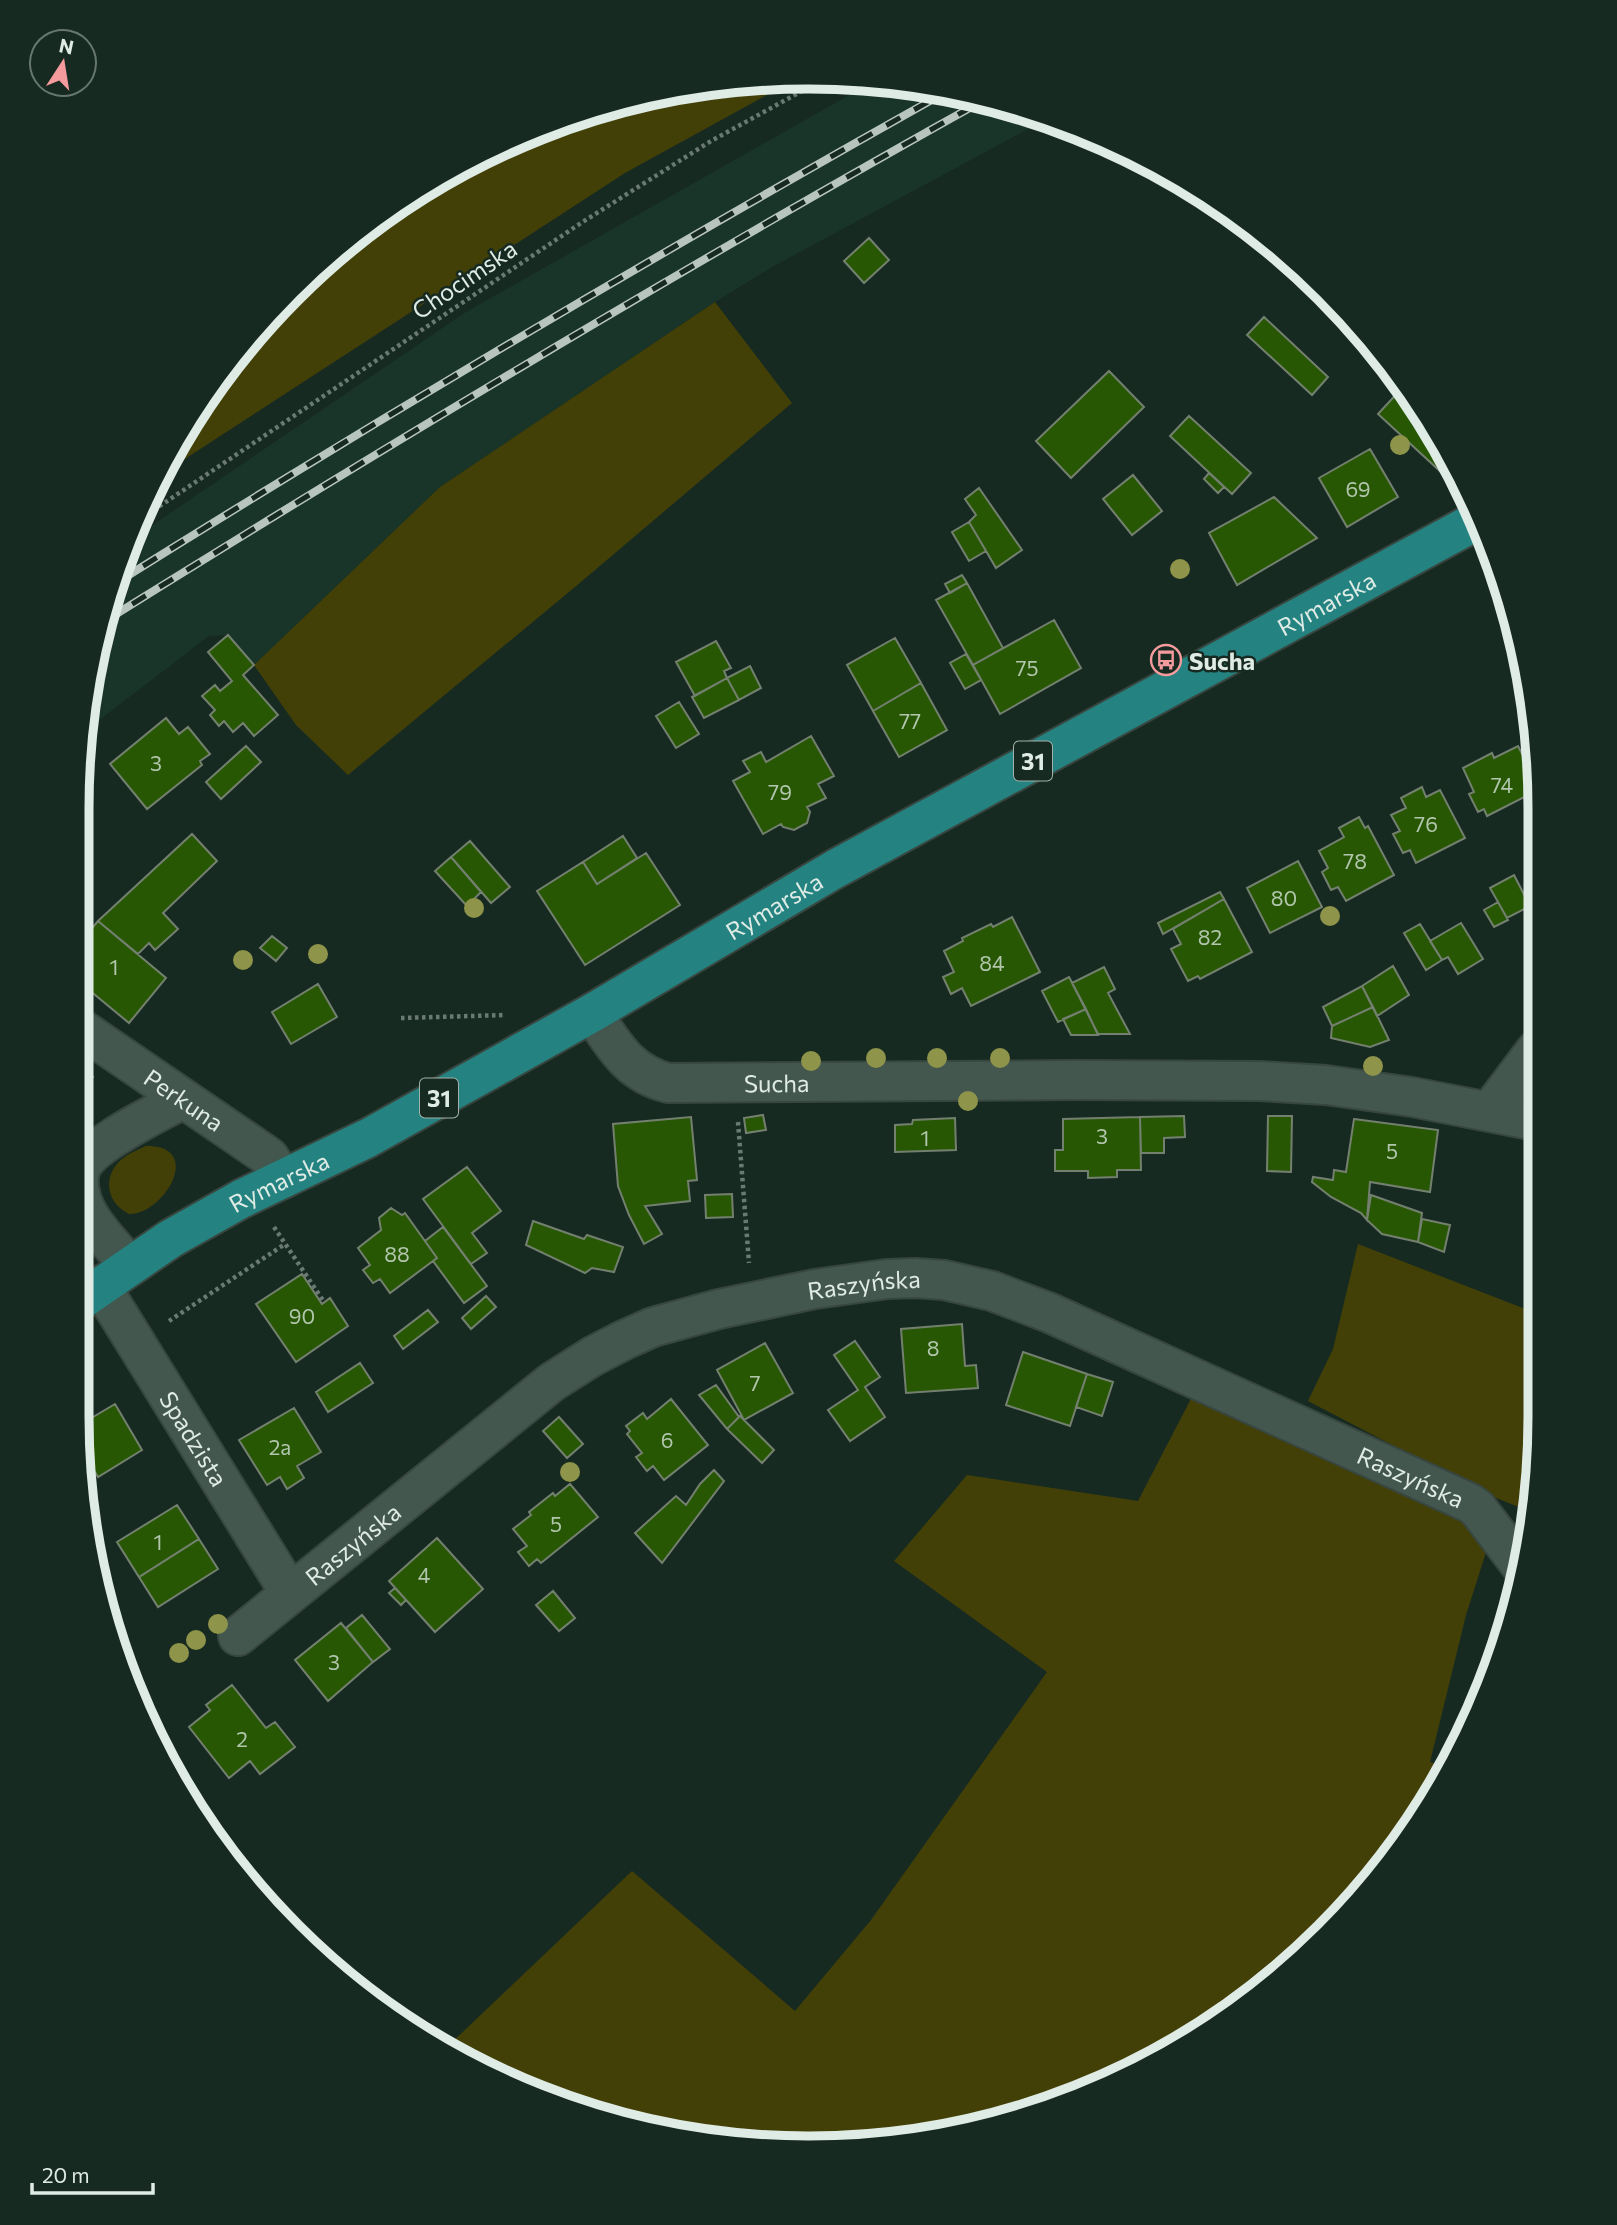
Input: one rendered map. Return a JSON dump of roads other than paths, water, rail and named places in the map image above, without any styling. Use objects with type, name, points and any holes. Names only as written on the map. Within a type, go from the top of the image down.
[{"type":"main road","name":"Rymarska","points":[[102,1284],[229,1205],[368,1138],[592,1013],[835,869],[1469,525]]},
{"type":"street","name":"Sucha","points":[[592,1013],[618,1051],[637,1071],[650,1079],[668,1083],[1260,1081],[1326,1085],[1528,1119]]},
{"type":"street","name":"Perkuna","points":[[89,1034],[269,1157],[283,1179]]},
{"type":"street","points":[[1490,1111],[1528,1061]]},
{"type":"street","name":"Spadzista","points":[[89,1156],[103,1144],[183,1099]]},
{"type":"street","name":"Spadzista","points":[[89,1222],[102,1284],[290,1593]]},
{"type":"street","name":"Raszyńska","points":[[237,1636],[552,1382],[593,1356],[653,1327],[752,1301],[815,1289],[915,1278],[967,1284],[1010,1297],[1118,1342],[1470,1503],[1477,1508],[1514,1557]]},
{"type":"railway","points":[[127,576],[527,333],[932,100]]},
{"type":"railway","points":[[116,614],[541,355],[970,108]]},
{"type":"place","name":"Sucha","points":[[1166,660]]}]
